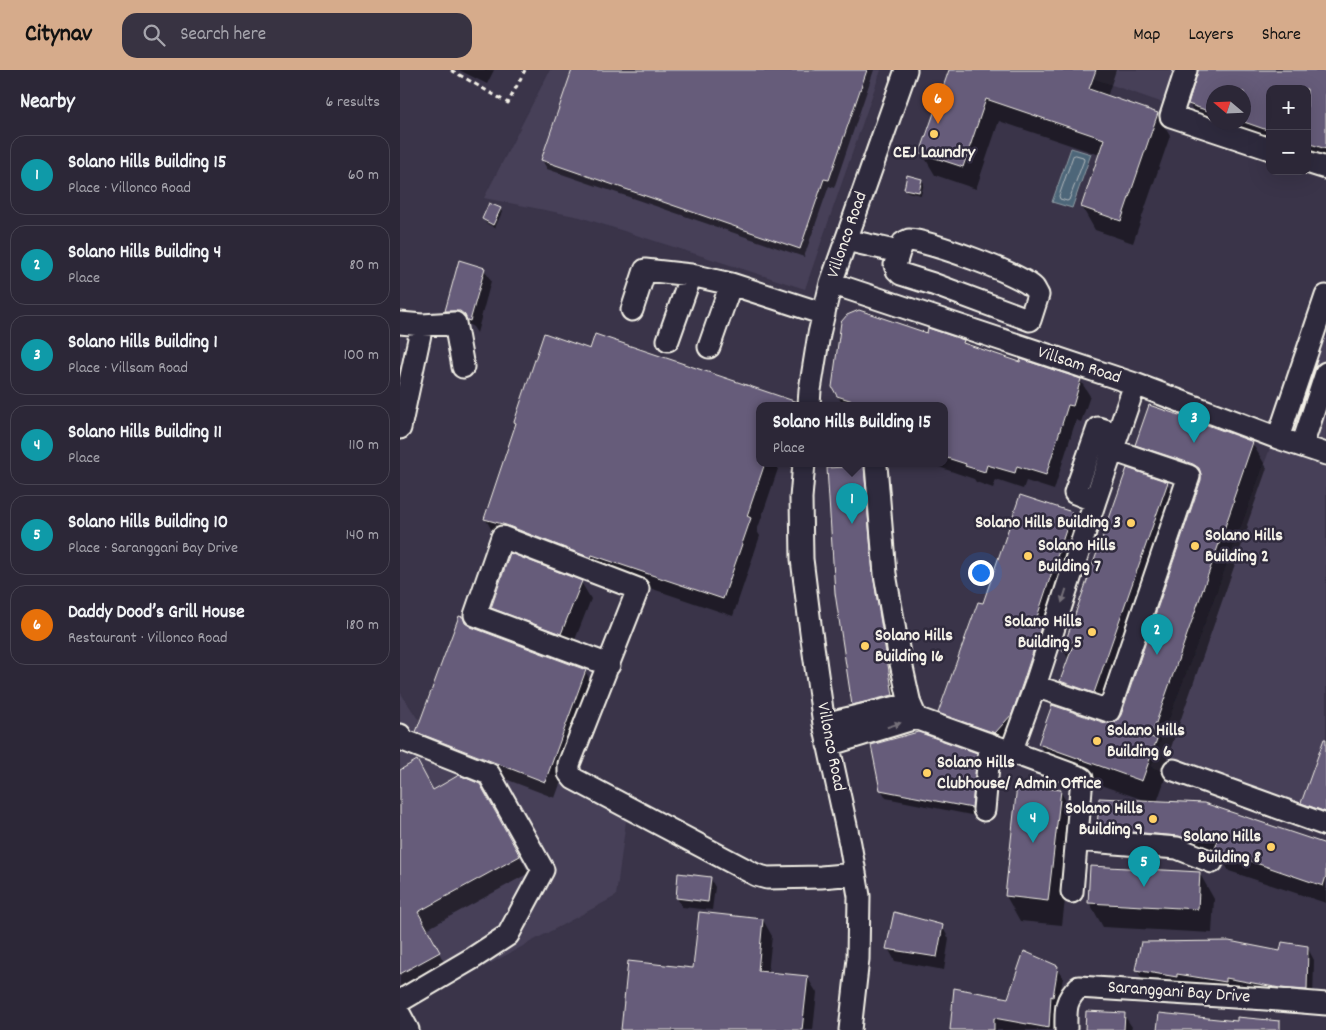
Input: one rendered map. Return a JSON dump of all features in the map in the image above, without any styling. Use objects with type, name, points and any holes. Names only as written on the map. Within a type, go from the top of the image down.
[{"type":"street","name":"Villonco Road","points":[[808,402],[819,334],[831,283],[906,70]]},
{"type":"street","points":[[1186,70],[1171,116],[1266,148]]},
{"type":"street","points":[[1311,163],[1326,168]]},
{"type":"street","points":[[846,240],[899,252]]},
{"type":"street","points":[[905,241],[921,242],[969,257],[1023,281],[1033,287],[1037,294],[1030,320],[904,275],[897,270],[895,265],[899,252],[905,241]]},
{"type":"street","points":[[632,310],[645,270],[690,275],[731,284],[824,314]]},
{"type":"street","points":[[668,340],[690,275]]},
{"type":"street","name":"Villsam Road","points":[[831,283],[1135,384],[1326,454]]},
{"type":"street","points":[[709,346],[731,284]]},
{"type":"street","points":[[1278,438],[1326,296]]},
{"type":"street","points":[[400,323],[422,325],[455,323],[464,367]]},
{"type":"street","points":[[400,428],[422,325]]},
{"type":"street","points":[[1302,446],[1326,373]]},
{"type":"street","points":[[1011,752],[1035,686],[1095,500],[1135,384]]},
{"type":"street","points":[[1035,686],[1108,711],[1189,476],[1115,442]]},
{"type":"street","name":"Villonco Road","points":[[804,467],[801,498],[802,559],[810,632],[824,724],[850,844],[858,896],[858,959],[850,1030]]},
{"type":"street","points":[[876,467],[885,574],[899,654],[913,711]]},
{"type":"street","points":[[609,665],[475,615],[502,538],[638,589],[609,665],[569,764],[570,773],[574,779],[756,875],[773,878],[855,874]]},
{"type":"street","points":[[828,745],[854,727],[913,711],[990,744],[1082,778],[1072,892]]},
{"type":"street","points":[[824,724],[854,727]]},
{"type":"street","points":[[400,1001],[508,935],[543,870],[488,774],[401,739]]},
{"type":"street","points":[[984,810],[990,744]]},
{"type":"street","points":[[1174,770],[1326,825]]},
{"type":"street","points":[[1077,840],[1177,848],[1212,862]]},
{"type":"street","name":"Saranggani Bay Drive","points":[[1066,1030],[1067,1006],[1071,995],[1079,987],[1326,1004]]},
{"type":"street","points":[[400,1015],[408,1030]]},
{"type":"path","points":[[451,70],[508,103],[525,70]]},
{"type":"shaded area","points":[[550,70],[881,70],[805,289],[580,217],[484,198]]},
{"type":"shaded area","points":[[1069,70],[1180,70],[1169,105]]},
{"type":"shaded area","points":[[1326,334],[1326,441],[1293,431]]},
{"type":"shaded area","points":[[1272,443],[1326,462],[1326,833],[1151,767]]},
{"type":"shaded area","points":[[400,692],[417,718],[628,806],[616,896],[400,1012]]},
{"type":"water","points":[[1071,148],[1091,154],[1072,208],[1052,202]]},
{"type":"building","points":[[572,70],[867,70],[829,180],[824,179],[800,249],[541,160]]},
{"type":"building","points":[[949,70],[1096,70],[1089,89],[1158,113],[1121,221],[1081,207],[1104,139],[986,99],[963,167],[920,153]]},
{"type":"building","points":[[1198,70],[1326,70],[1326,149],[1311,144],[1311,85],[1266,85],[1266,130],[1251,124],[1251,85],[1206,85],[1206,110],[1188,104]]},
{"type":"building","points":[[907,175],[922,179],[919,192],[904,189]]},
{"type":"building","points":[[489,203],[501,208],[493,225],[482,219]]},
{"type":"building","points":[[459,260],[485,268],[470,321],[460,311],[445,311]]},
{"type":"building","points":[[859,310],[927,333],[928,328],[964,340],[963,343],[1020,362],[1021,359],[1081,379],[1073,406],[1068,405],[1046,475],[1017,466],[1015,473],[987,465],[985,472],[948,458],[948,402],[856,402],[837,396],[832,387],[841,322],[847,315]]},
{"type":"building","points":[[544,333],[590,349],[595,334],[797,402],[756,402],[756,467],[764,467],[747,516],[751,518],[723,599],[592,555],[591,558],[506,525],[484,519],[516,423],[514,422]]},
{"type":"building","points":[[1149,405],[1253,442],[1151,737],[1157,739],[1142,781],[1038,744],[1052,705],[1105,723],[1117,721],[1121,715],[1201,480],[1199,468],[1193,464],[1135,445]]},
{"type":"building","points":[[864,467],[873,575],[893,695],[852,705],[835,593],[827,468]]},
{"type":"building","points":[[1127,468],[1168,482],[1094,693],[1060,681],[1076,637],[1062,651]]},
{"type":"building","points":[[1020,495],[1072,512],[1036,620],[1042,624],[1012,714],[995,733],[938,713],[978,602],[983,603]]},
{"type":"building","points":[[510,553],[582,581],[561,634],[491,608]]},
{"type":"building","points":[[459,616],[463,617],[465,623],[471,627],[586,670],[545,782],[416,732]]},
{"type":"building","name":"Solano Hills Clubhouse/ Admin Office","points":[[918,732],[977,753],[972,808],[880,790],[871,745]]},
{"type":"building","points":[[1324,739],[1326,739],[1326,812],[1301,803]]},
{"type":"building","points":[[417,760],[433,790],[459,775],[480,784],[520,856],[418,912],[440,952],[400,974],[400,770]]},
{"type":"building","points":[[1017,785],[1061,790],[1048,901],[1005,896]]},
{"type":"building","points":[[1099,798],[1204,803],[1326,844],[1326,876],[1323,886],[1215,849],[1218,840],[1188,839],[1178,836],[1097,829]]},
{"type":"building","points":[[1090,866],[1200,872],[1198,909],[1088,903]]},
{"type":"building","points":[[678,873],[711,877],[708,902],[676,898]]},
{"type":"building","points":[[699,912],[763,919],[758,971],[808,976],[802,1030],[621,1030],[628,961],[693,968]]},
{"type":"building","points":[[894,912],[943,925],[937,957],[886,949]]},
{"type":"building","points":[[1229,941],[1280,951],[1282,942],[1308,946],[1307,990],[1280,988],[1226,978],[1226,982],[1177,974],[1177,977],[1135,970],[1141,942]]},
{"type":"building","points":[[1024,951],[1058,966],[1053,997],[1051,996],[1049,1028],[994,1018],[994,1030],[950,1030],[954,988],[1008,998]]},
{"type":"building","points":[[1086,1011],[1125,1013],[1124,1030],[1085,1030]]},
{"type":"building","points":[[1159,1013],[1237,1021],[1237,1017],[1280,1021],[1280,1030],[1157,1030]]},
{"type":"place","name":"Daddy Dood’s Grill House","points":[[938,124]]},
{"type":"place","name":"CEJ Laundry","points":[[934,134]]},
{"type":"place","name":"Solano Hills Building 1","points":[[1194,443]]},
{"type":"place","name":"Solano Hills Building 3","points":[[1131,523]]},
{"type":"place","name":"Solano Hills Building 15","points":[[852,524]]},
{"type":"place","name":"Solano Hills Building 2","points":[[1195,546]]},
{"type":"place","name":"Solano Hills Building 7","points":[[1028,556]]},
{"type":"place","name":"Solano Hills Building 5","points":[[1092,632]]},
{"type":"place","name":"Solano Hills Building 16","points":[[865,646]]},
{"type":"place","name":"Solano Hills Building 4","points":[[1157,655]]},
{"type":"place","name":"Solano Hills Building 6","points":[[1097,741]]},
{"type":"place","name":"Solano Hills Clubhouse/ Admin Office","points":[[927,773]]},
{"type":"place","name":"Solano Hills Building 9","points":[[1153,819]]},
{"type":"place","name":"Solano Hills Building 11","points":[[1033,843]]},
{"type":"place","name":"Solano Hills Building 8","points":[[1271,847]]},
{"type":"place","name":"Solano Hills Building 10","points":[[1144,887]]}]
